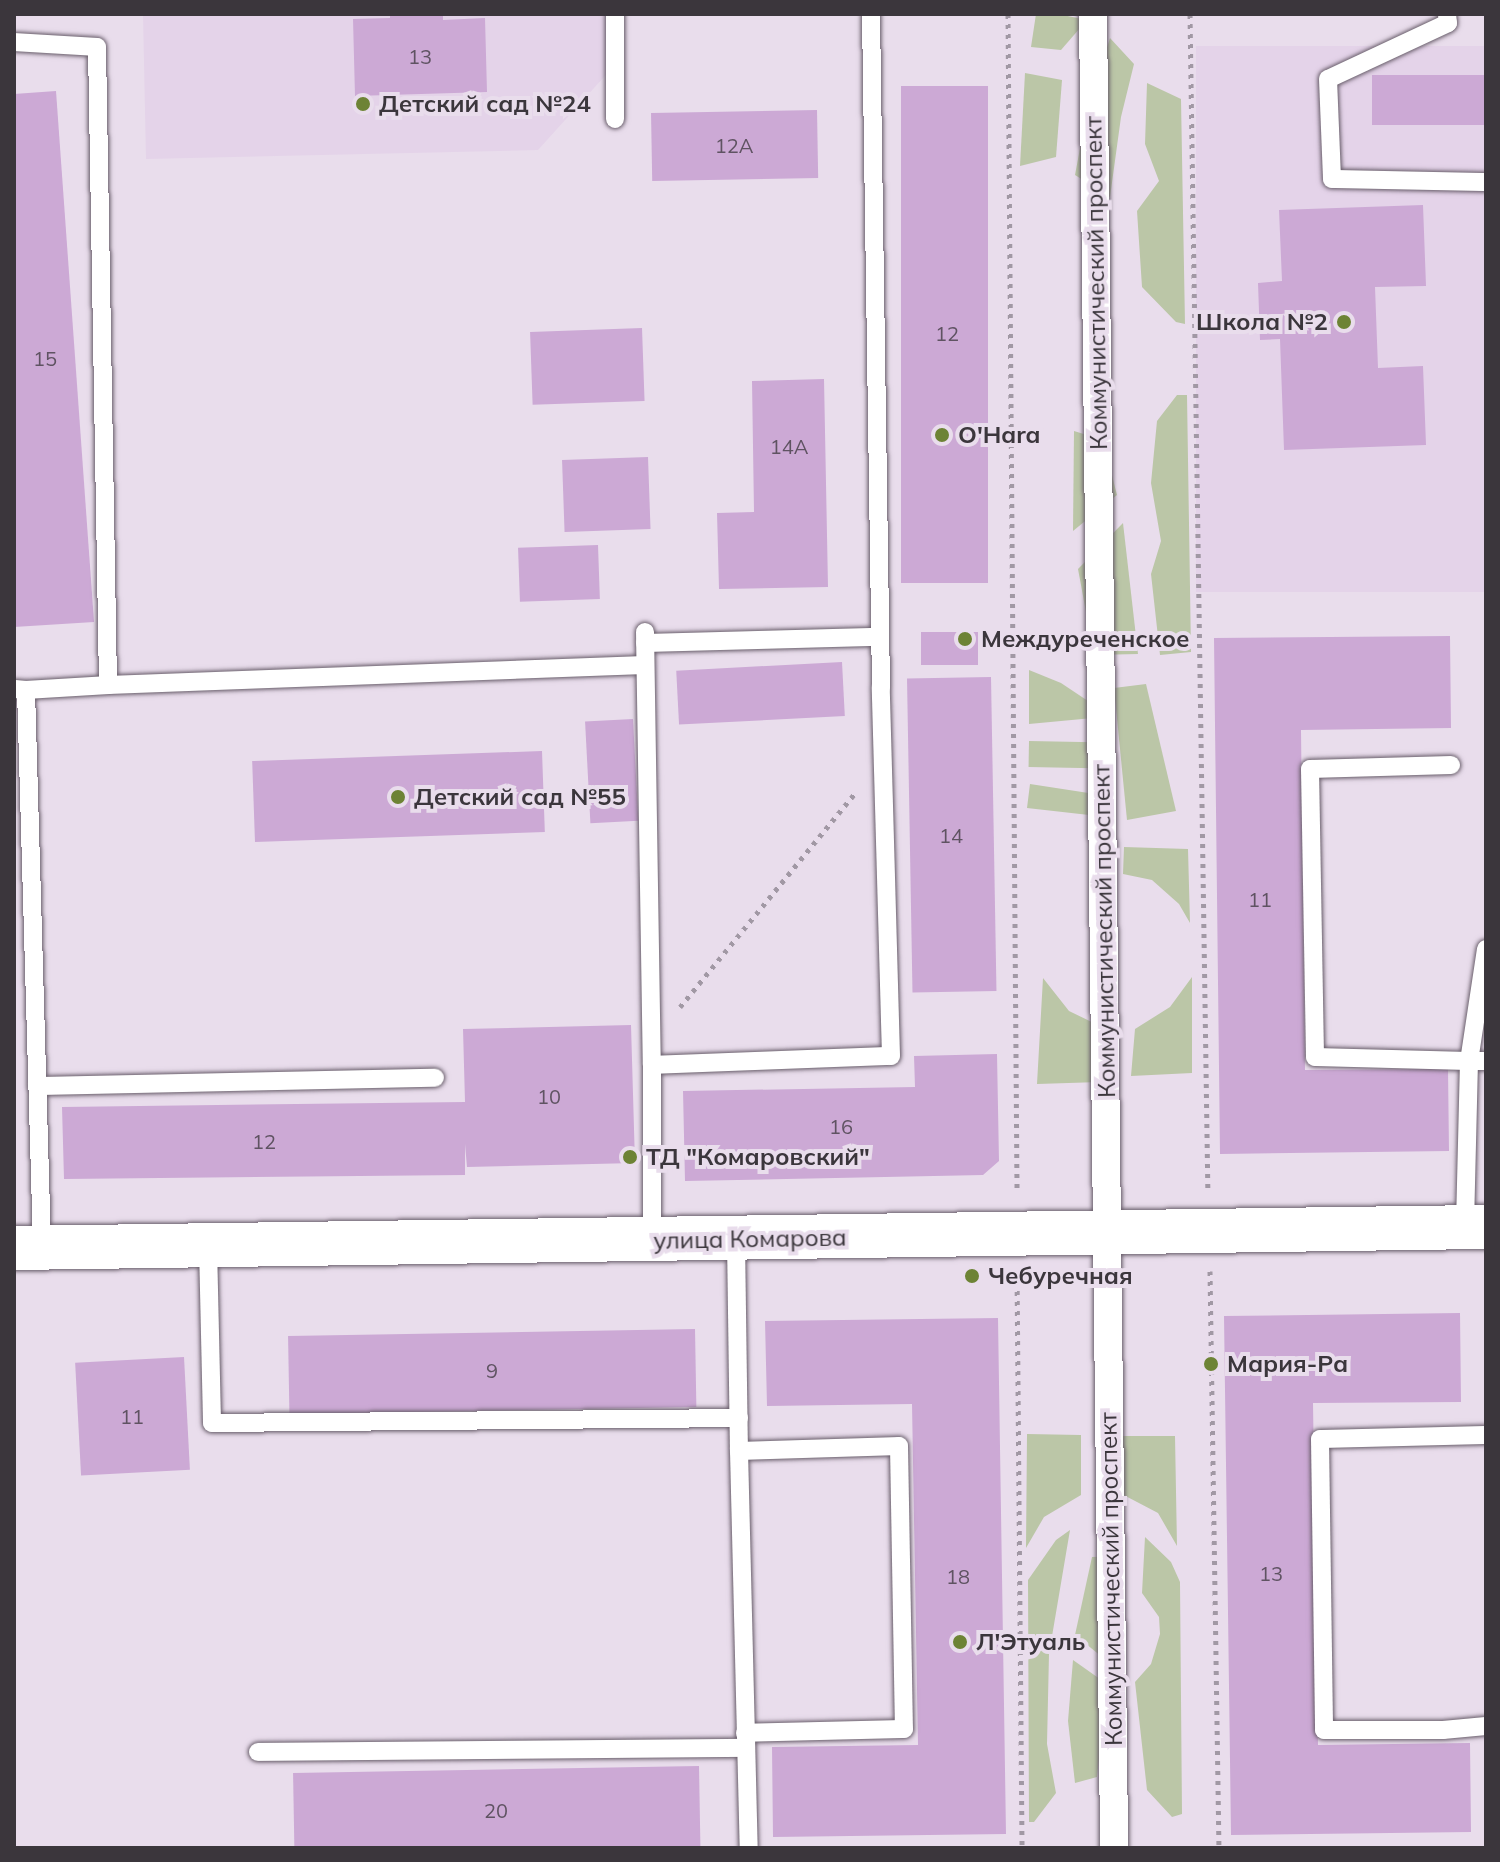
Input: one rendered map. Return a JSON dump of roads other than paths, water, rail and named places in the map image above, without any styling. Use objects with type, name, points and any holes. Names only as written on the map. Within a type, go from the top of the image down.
[{"type":"street","name":"Коммунистический проспект","points":[[1093,14],[1114,1848]]},
{"type":"street","name":"улица Комарова","points":[[28,1248],[1476,1227]]},
{"type":"lane","points":[[615,14],[615,119]]},
{"type":"lane","points":[[652,1065],[891,1056],[880,637],[871,14]]},
{"type":"lane","points":[[1447,14],[1448,23],[1328,79],[1332,179],[1486,182]]},
{"type":"lane","points":[[14,42],[97,47],[108,685]]},
{"type":"lane","points":[[652,1241],[645,637],[880,637]]},
{"type":"lane","points":[[28,1248],[37,1086],[20,690],[645,665]]},
{"type":"lane","points":[[1451,765],[1310,769],[1315,1057],[1477,1061]]},
{"type":"lane","points":[[1476,1227],[1477,1061],[1486,949]]},
{"type":"lane","points":[[37,1086],[435,1078]]},
{"type":"lane","points":[[736,1240],[749,1848]]},
{"type":"lane","points":[[208,1246],[212,1423],[739,1418]]},
{"type":"lane","points":[[1486,1435],[1320,1439],[1324,1730],[1443,1730],[1486,1726]]},
{"type":"lane","points":[[258,1752],[745,1740],[904,1729],[899,1446],[739,1451]]},
{"type":"place","name":"Детский сад №24","points":[[363,104]]},
{"type":"place","name":"Школа №2","points":[[1344,322]]},
{"type":"place","name":"O'Hara","points":[[942,435]]},
{"type":"place","name":"Междуреченское","points":[[965,639]]},
{"type":"place","name":"Детский сад №55","points":[[398,797]]},
{"type":"place","name":"ТД \"Комаровский\"","points":[[630,1157]]},
{"type":"place","name":"Чебуречная","points":[[972,1276]]},
{"type":"place","name":"Мария-Ра","points":[[1211,1364]]},
{"type":"place","name":"Л'Этуаль","points":[[960,1642]]}]
